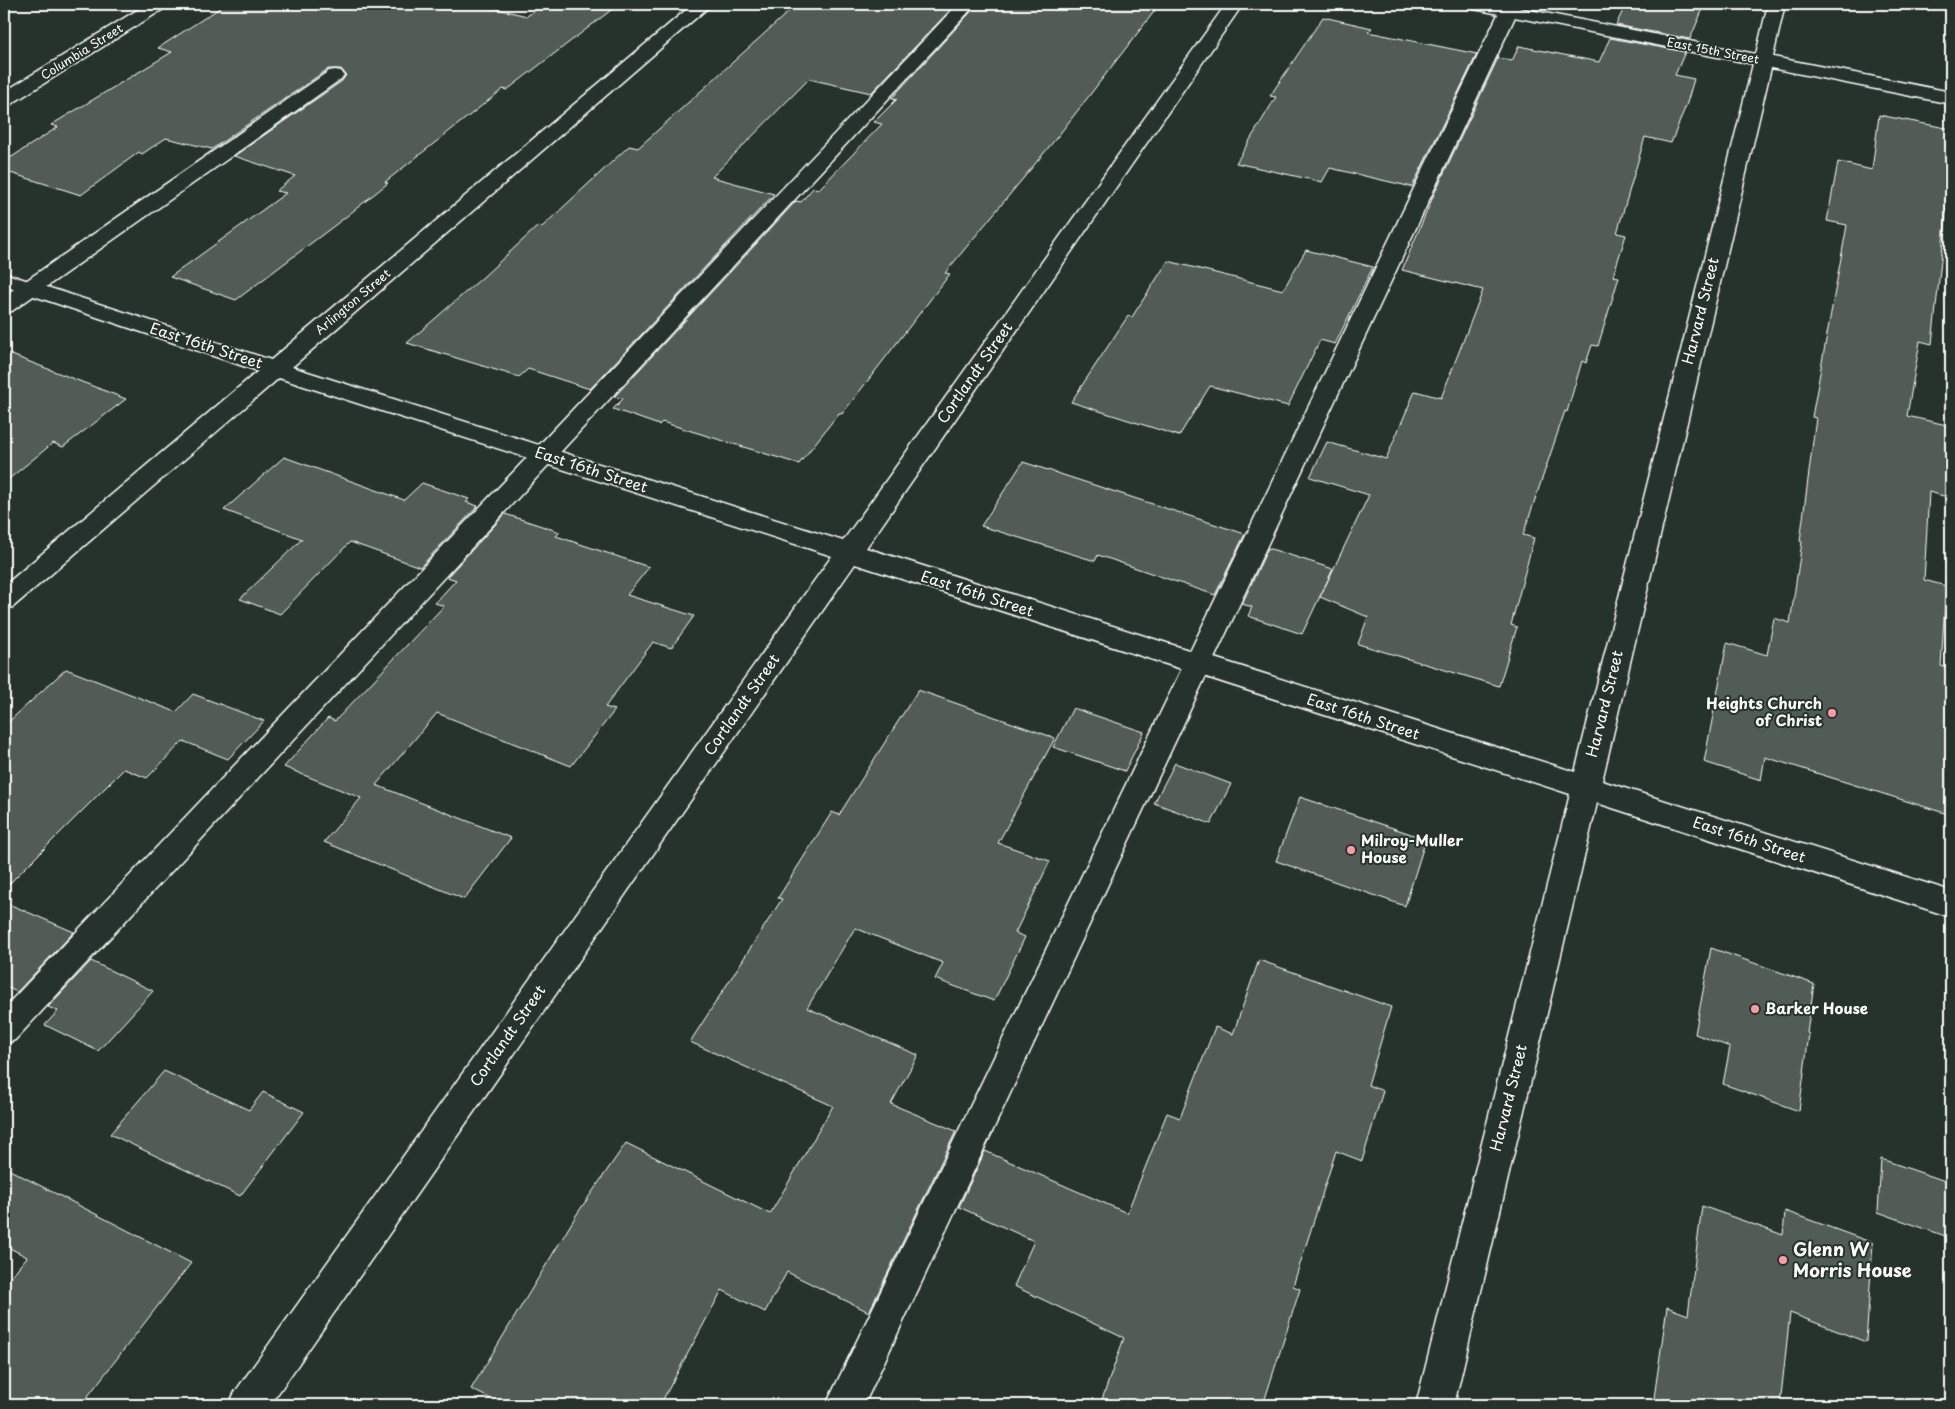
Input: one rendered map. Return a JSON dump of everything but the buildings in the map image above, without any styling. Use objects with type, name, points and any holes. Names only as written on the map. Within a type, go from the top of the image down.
[{"type":"street","name":"Columbia Street","points":[[4,100],[159,4]]},
{"type":"street","name":"Arlington Street","points":[[4,600],[703,4]]},
{"type":"street","points":[[4,1030],[967,4]]},
{"type":"street","name":"Cortlandt Street","points":[[248,1405],[1235,4]]},
{"type":"street","name":"East 15th Street","points":[[1474,4],[1510,7],[1762,61],[1951,98]]},
{"type":"street","name":"Harvard Street","points":[[1435,1405],[1777,4]]},
{"type":"street","points":[[845,1405],[1510,7]]},
{"type":"street","points":[[4,306],[335,75]]},
{"type":"street","name":"East 16th Street","points":[[4,279],[275,369],[1951,904]]},
{"type":"place","name":"Heights Church of Christ","points":[[1832,713]]},
{"type":"place","name":"Milroy-Muller House","points":[[1351,850]]},
{"type":"place","name":"Barker House","points":[[1755,1009]]},
{"type":"place","name":"Glenn W Morris House","points":[[1783,1260]]}]
